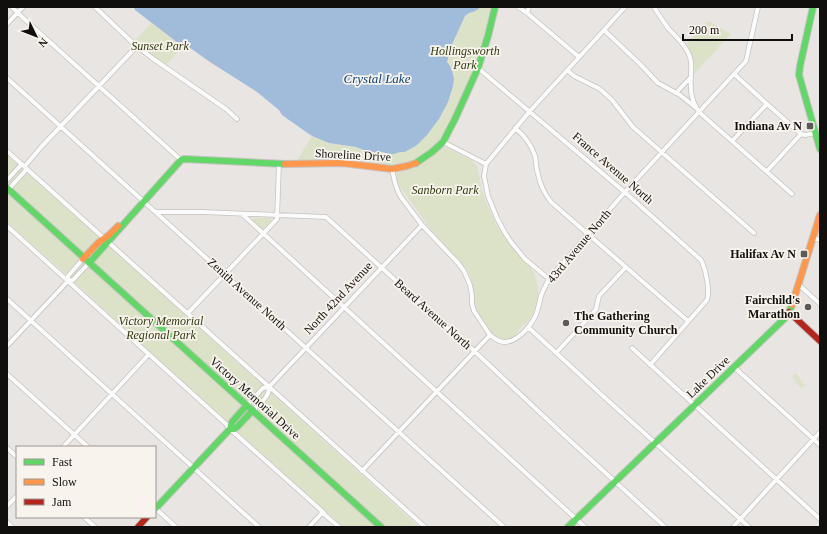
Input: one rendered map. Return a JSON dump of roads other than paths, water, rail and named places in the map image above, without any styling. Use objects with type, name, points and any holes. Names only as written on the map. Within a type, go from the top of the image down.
[{"type":"street","points":[[7,346],[68,281],[73,280],[89,263],[107,240],[125,223],[181,160],[12,7]]},
{"type":"street","points":[[7,24],[23,7]]},
{"type":"street","points":[[96,7],[137,46],[158,63],[226,109],[237,119]]},
{"type":"street","name":"Shoreline Drive","points":[[181,160],[342,163],[392,169],[416,163],[443,142],[456,119],[478,68],[495,7]]},
{"type":"street","points":[[518,7],[579,57]]},
{"type":"street","points":[[527,13],[529,7]]},
{"type":"street","points":[[549,279],[525,259],[505,234],[488,196],[484,176],[486,164],[530,111],[625,7]]},
{"type":"street","points":[[654,7],[668,28],[683,43],[687,50],[691,61],[691,96],[699,112]]},
{"type":"street","name":"43rd Avenue North","points":[[490,335],[496,340],[504,342],[511,341],[519,337],[535,317],[544,286],[549,279],[624,192],[746,61],[758,7]]},
{"type":"street","points":[[813,7],[799,75],[820,149]]},
{"type":"street","points":[[604,30],[658,83],[687,99],[699,112],[792,194]]},
{"type":"street","points":[[8,190],[25,166],[137,46]]},
{"type":"street","name":"France Avenue North","points":[[478,68],[530,111],[701,260],[705,271],[708,296],[707,300],[688,321]]},
{"type":"street","points":[[567,70],[574,76],[600,89],[612,100],[633,127],[754,233]]},
{"type":"street","points":[[734,74],[801,134],[805,135],[815,133]]},
{"type":"street","points":[[676,93],[690,77]]},
{"type":"street","name":"Zenith Avenue North","points":[[7,78],[504,527]]},
{"type":"street","points":[[732,141],[767,104]]},
{"type":"street","points":[[516,128],[524,136],[532,148],[538,176],[545,194],[558,209],[688,321],[650,365]]},
{"type":"street","points":[[767,171],[801,134]]},
{"type":"street","points":[[443,142],[486,164]]},
{"type":"street","points":[[7,151],[425,527]]},
{"type":"street","points":[[188,313],[277,219],[279,163]]},
{"type":"street","points":[[7,180],[25,166]]},
{"type":"street","points":[[362,471],[490,335],[474,311],[470,285],[464,271],[422,225],[398,193],[392,169]]},
{"type":"street","name":"Victory Memorial Drive","points":[[8,190],[381,527]]},
{"type":"street","name":"Beard Avenue North","points":[[156,212],[326,217],[665,527]]},
{"type":"street","points":[[242,214],[585,527]]},
{"type":"street","name":"Lake Drive","points":[[568,527],[781,322],[789,312],[820,215]]},
{"type":"street","name":"North 42nd Avenue","points":[[156,507],[230,429],[232,422],[263,388],[269,387],[422,225]]},
{"type":"street","points":[[7,226],[339,527]]},
{"type":"street","points":[[813,238],[820,240]]},
{"type":"street","points":[[68,281],[68,276],[98,243],[107,240]]},
{"type":"street","points":[[556,353],[593,314],[596,309],[599,296],[626,267]]},
{"type":"street","points":[[798,284],[820,304]]},
{"type":"street","points":[[7,299],[259,527]]},
{"type":"street","points":[[789,312],[820,341]]},
{"type":"street","points":[[528,327],[748,527]]},
{"type":"street","points":[[632,348],[820,519]]},
{"type":"street","points":[[64,446],[149,354]]},
{"type":"street","points":[[734,367],[820,445]]},
{"type":"street","points":[[7,374],[87,446]]},
{"type":"street","name":"North 42nd Avenue","points":[[230,429],[237,427],[268,395],[270,391],[269,387]]},
{"type":"street","points":[[733,527],[820,432]]},
{"type":"street","points":[[7,448],[16,456]]},
{"type":"street","points":[[7,506],[16,497]]},
{"type":"street","points":[[156,509],[176,527]]},
{"type":"street","points":[[309,527],[323,512]]},
{"type":"street","points":[[85,518],[95,527]]},
{"type":"street","points":[[138,527],[146,518]]},
{"type":"street","points":[[7,522],[12,527]]},
{"type":"water","name":"Crystal Lake","points":[[134,7],[480,7],[465,16],[453,42],[447,62],[450,66],[454,79],[453,86],[448,102],[439,119],[417,145],[405,152],[388,154],[383,152],[369,152],[356,147],[329,143],[312,136],[282,115],[279,110],[257,92],[186,45],[178,43],[135,10]]},
{"type":"place","name":"Indiana Av N","points":[[810,126]]},
{"type":"place","name":"Halifax Av N","points":[[804,254]]},
{"type":"place","name":"Fairchild's Marathon","points":[[808,307]]},
{"type":"place","name":"The Gathering Community Church","points":[[566,323]]},
{"type":"park label","name":"Sunset Park","points":[[160,46]]},
{"type":"park label","name":"Hollingsworth Park","points":[[465,58]]},
{"type":"park label","name":"Sanborn Park","points":[[445,190]]},
{"type":"park label","name":"Victory Memorial Regional Park","points":[[161,328]]}]
